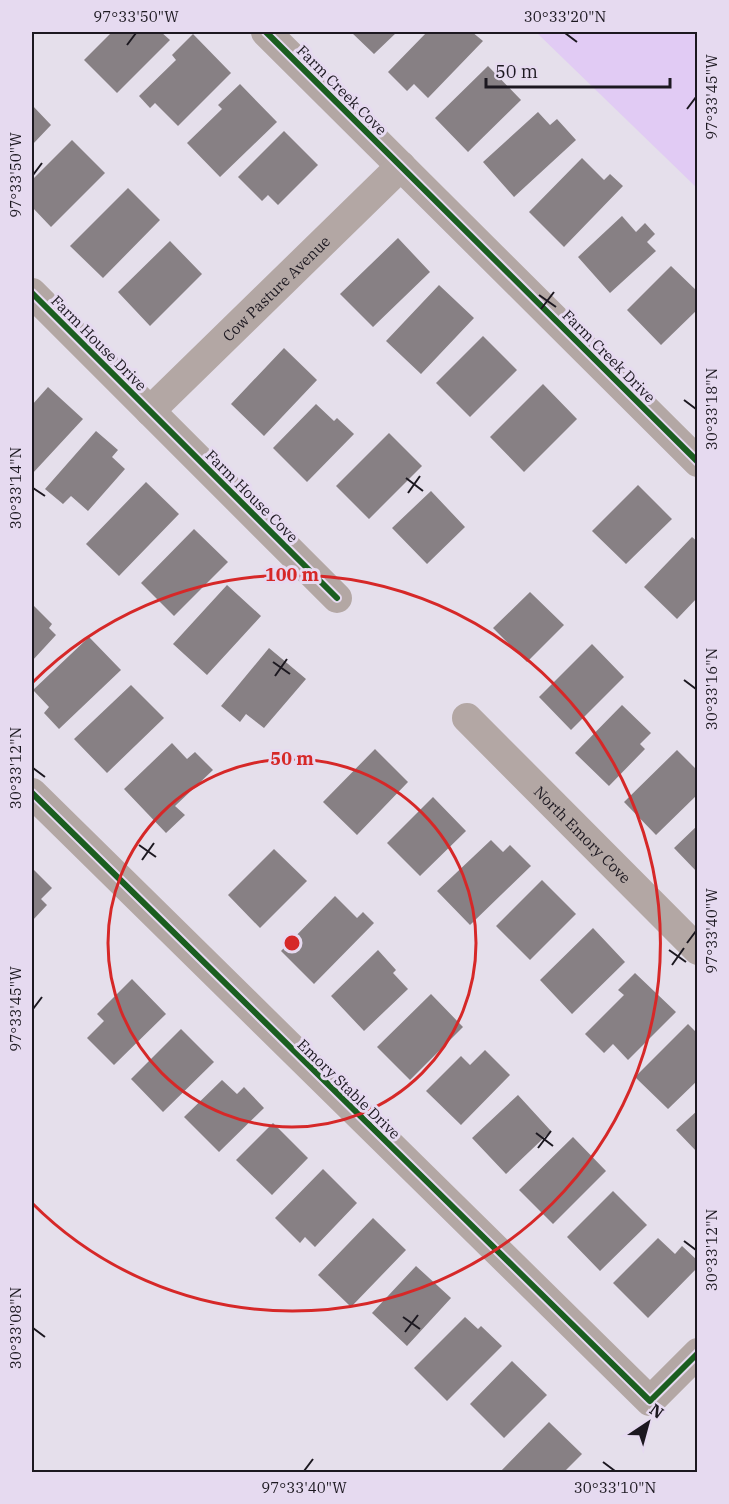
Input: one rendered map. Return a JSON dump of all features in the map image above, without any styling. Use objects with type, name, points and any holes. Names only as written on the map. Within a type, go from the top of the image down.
[{"type":"street","name":"Farm Creek Cove","points":[[266,32],[401,166]]},
{"type":"street","name":"Cow Pasture Avenue","points":[[150,411],[401,166]]},
{"type":"street","name":"Farm Creek Drive","points":[[401,166],[698,462]]},
{"type":"street","name":"Farm House Drive","points":[[32,293],[150,411]]},
{"type":"street","name":"Farm House Cove","points":[[150,411],[337,598]]},
{"type":"street","name":"North Emory Cove","points":[[467,718],[698,950]]},
{"type":"street","name":"Emory Stable Drive","points":[[32,793],[650,1401],[698,1353]]},
{"type":"shaded area","points":[[536,32],[697,32],[697,188]]},
{"type":"building","points":[[112,32],[161,32],[170,40],[117,93],[84,60]]},
{"type":"building","points":[[351,32],[397,32],[374,54]]},
{"type":"building","points":[[427,32],[472,32],[483,41],[428,98],[414,84],[407,91],[388,72]]},
{"type":"building","points":[[193,34],[231,73],[178,126],[155,103],[150,108],[139,96],[176,60],[172,55]]},
{"type":"building","points":[[488,66],[521,100],[468,152],[435,118]]},
{"type":"building","points":[[240,84],[277,122],[220,177],[187,143],[222,109],[218,105]]},
{"type":"building","points":[[32,105],[51,125],[32,145]]},
{"type":"building","points":[[538,112],[550,125],[557,119],[576,140],[514,197],[483,162]]},
{"type":"building","points":[[284,131],[318,165],[278,205],[268,195],[262,201],[238,177]]},
{"type":"building","points":[[72,140],[105,173],[51,227],[32,207],[32,180]]},
{"type":"building","points":[[582,158],[604,180],[610,174],[623,186],[564,247],[529,212]]},
{"type":"building","points":[[128,188],[160,220],[103,278],[70,246]]},
{"type":"building","points":[[622,216],[636,232],[645,223],[655,234],[647,242],[656,251],[610,293],[578,257]]},
{"type":"building","points":[[398,238],[430,272],[373,327],[340,294]]},
{"type":"building","points":[[170,241],[202,274],[150,326],[118,292]]},
{"type":"building","points":[[671,266],[698,292],[698,309],[661,345],[627,310]]},
{"type":"building","points":[[439,285],[474,318],[421,374],[386,341]]},
{"type":"building","points":[[483,336],[517,370],[470,417],[436,383]]},
{"type":"building","points":[[284,348],[317,380],[264,436],[231,404]]},
{"type":"building","points":[[543,384],[577,419],[524,472],[490,437]]},
{"type":"building","points":[[48,387],[83,419],[32,474],[32,405]]},
{"type":"building","points":[[316,404],[334,421],[337,418],[354,434],[307,482],[273,448]]},
{"type":"building","points":[[96,431],[118,450],[112,457],[125,469],[88,511],[71,496],[63,504],[45,489]]},
{"type":"building","points":[[389,433],[422,466],[369,519],[336,486]]},
{"type":"building","points":[[146,482],[179,514],[119,576],[86,544]]},
{"type":"building","points":[[638,485],[672,519],[626,564],[592,531]]},
{"type":"building","points":[[431,491],[465,527],[427,564],[392,528]]},
{"type":"building","points":[[194,529],[228,562],[174,616],[141,583]]},
{"type":"building","points":[[692,537],[698,542],[698,597],[677,619],[644,587]]},
{"type":"building","points":[[227,585],[261,616],[207,675],[173,644]]},
{"type":"building","points":[[530,592],[564,625],[527,662],[493,628]]},
{"type":"building","points":[[32,604],[52,624],[49,628],[56,635],[32,661]]},
{"type":"building","points":[[89,637],[121,670],[59,729],[44,713],[49,707],[33,690]]},
{"type":"building","points":[[592,644],[624,677],[571,730],[539,697]]},
{"type":"building","points":[[269,648],[306,679],[264,728],[246,714],[240,722],[221,706]]},
{"type":"building","points":[[131,685],[164,718],[107,773],[74,739]]},
{"type":"building","points":[[622,705],[651,733],[640,744],[645,749],[609,786],[575,753]]},
{"type":"building","points":[[172,743],[187,759],[195,752],[213,770],[175,806],[185,815],[166,833],[124,789]]},
{"type":"building","points":[[375,749],[408,782],[357,835],[323,802]]},
{"type":"building","points":[[677,750],[698,771],[698,794],[656,835],[624,802]]},
{"type":"building","points":[[433,797],[466,831],[420,876],[387,843]]},
{"type":"building","points":[[698,825],[698,873],[674,848]]},
{"type":"building","points":[[491,840],[503,852],[510,845],[531,866],[470,925],[437,891]]},
{"type":"building","points":[[274,849],[307,881],[260,928],[228,895]]},
{"type":"building","points":[[32,868],[52,888],[41,899],[47,905],[32,921]]},
{"type":"building","points":[[542,880],[576,914],[530,960],[496,926]]},
{"type":"building","points":[[335,896],[357,918],[363,912],[374,923],[314,984],[281,951]]},
{"type":"building","points":[[593,928],[625,962],[572,1014],[540,980]]},
{"type":"building","points":[[378,950],[396,970],[393,973],[408,989],[364,1031],[331,996]]},
{"type":"building","points":[[635,973],[676,1012],[628,1060],[613,1044],[604,1053],[585,1034],[624,995],[618,990]]},
{"type":"building","points":[[132,979],[166,1014],[114,1065],[87,1038],[104,1021],[97,1014]]},
{"type":"building","points":[[431,994],[463,1027],[410,1080],[377,1047]]},
{"type":"building","points":[[688,1024],[698,1034],[698,1080],[668,1109],[635,1077]]},
{"type":"building","points":[[181,1029],[214,1062],[163,1112],[131,1079]]},
{"type":"building","points":[[485,1050],[510,1075],[461,1125],[426,1091],[461,1056],[470,1065]]},
{"type":"building","points":[[222,1080],[237,1094],[244,1087],[264,1108],[219,1152],[184,1117]]},
{"type":"building","points":[[518,1095],[551,1131],[506,1174],[472,1138]]},
{"type":"building","points":[[698,1110],[698,1153],[676,1130]]},
{"type":"building","points":[[273,1123],[308,1158],[272,1195],[236,1160]]},
{"type":"building","points":[[573,1137],[606,1171],[553,1224],[519,1190]]},
{"type":"building","points":[[323,1169],[357,1203],[315,1247],[305,1237],[300,1243],[275,1218]]},
{"type":"building","points":[[613,1191],[647,1225],[600,1271],[567,1237]]},
{"type":"building","points":[[373,1218],[406,1250],[351,1307],[318,1275]]},
{"type":"building","points":[[658,1238],[675,1254],[682,1246],[698,1261],[698,1267],[648,1318],[613,1283]]},
{"type":"building","points":[[416,1266],[451,1298],[407,1346],[372,1313]]},
{"type":"building","points":[[465,1317],[478,1329],[481,1326],[502,1346],[447,1401],[414,1368]]},
{"type":"building","points":[[512,1361],[547,1395],[504,1438],[470,1404]]},
{"type":"building","points":[[549,1422],[582,1454],[564,1472],[500,1472]]},
{"type":"cycle path","points":[[266,32],[698,462]]},
{"type":"cycle path","points":[[32,293],[337,598]]},
{"type":"cycle path","points":[[32,793],[650,1401],[698,1353]]}]
